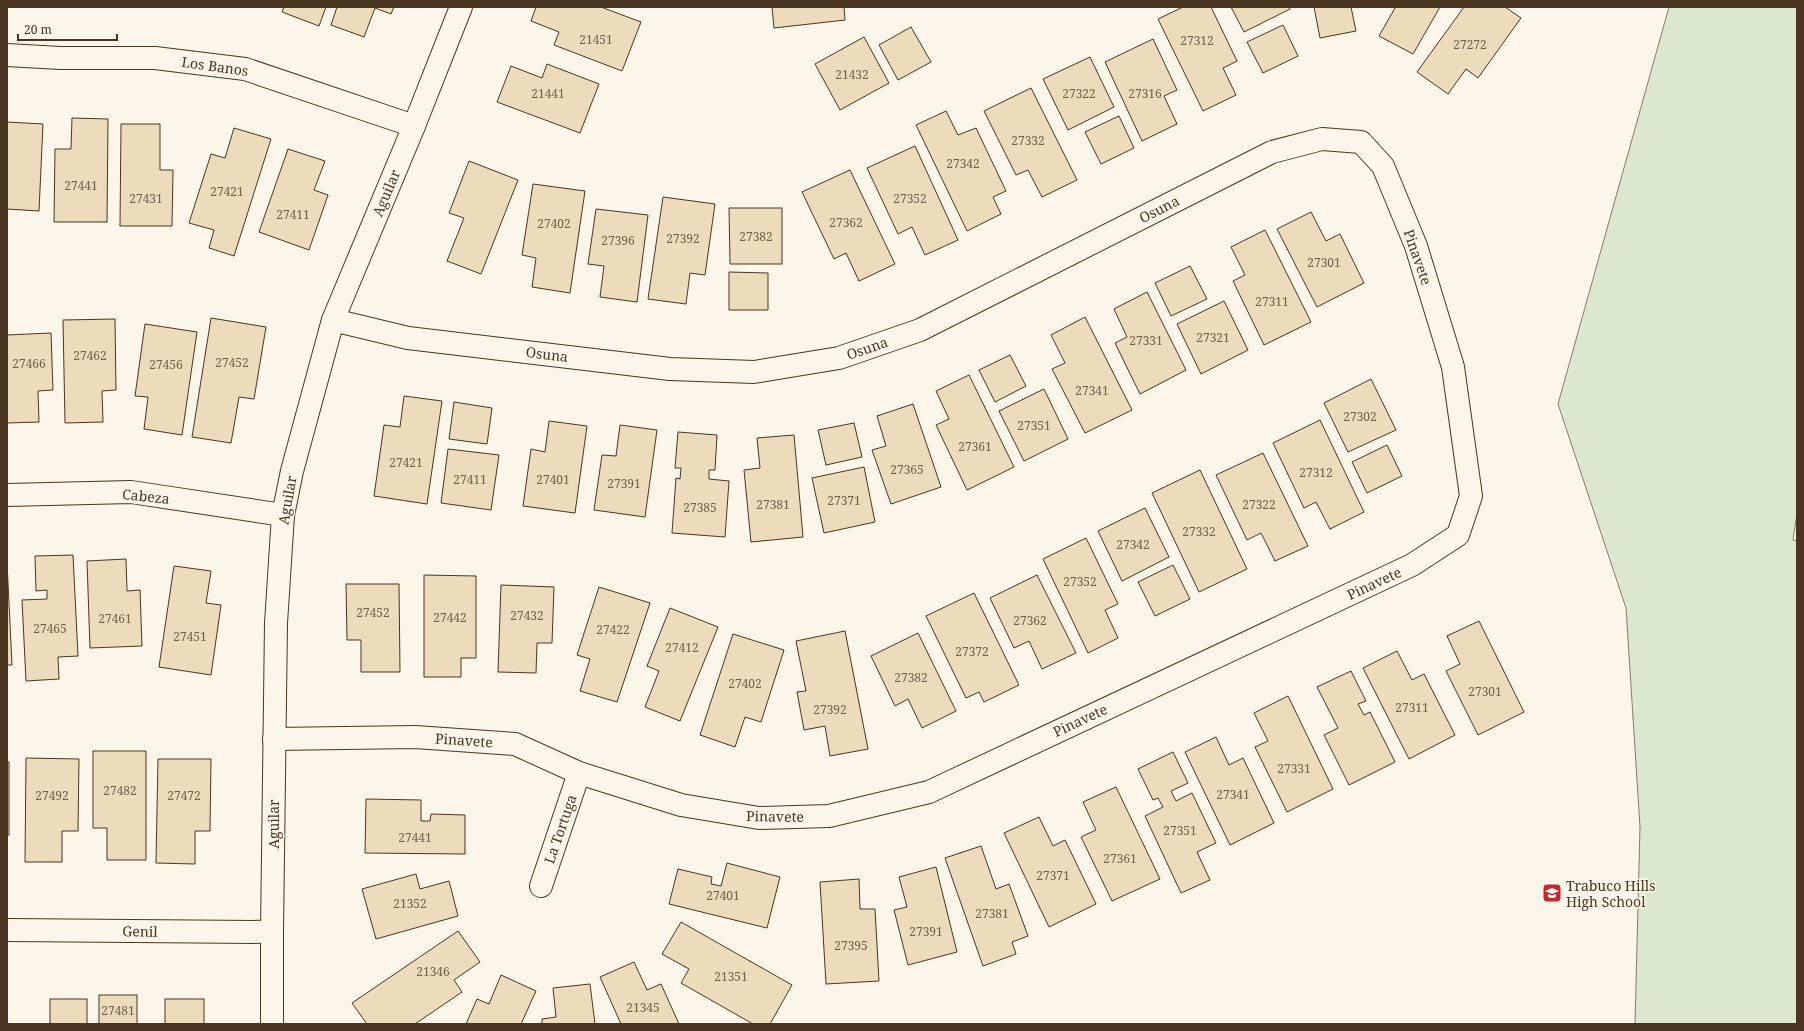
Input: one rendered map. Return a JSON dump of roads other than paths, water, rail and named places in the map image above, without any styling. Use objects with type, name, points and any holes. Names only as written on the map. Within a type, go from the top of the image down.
[{"type":"street","name":"Aguilar","points":[[272,1024],[276,608],[283,515],[292,471],[333,320],[414,126],[461,7]]},
{"type":"street","name":"Los Banos","points":[[7,54],[60,58],[155,58],[244,69],[414,126]]},
{"type":"street","name":"Osuna","points":[[333,320],[408,338],[670,369],[754,372],[839,358],[920,330],[1272,152],[1322,139],[1361,142]]},
{"type":"street","name":"Pinavete","points":[[274,739],[415,737],[515,744],[579,773],[681,805],[759,818],[828,816],[929,792],[1412,565],[1458,535],[1470,496],[1453,367],[1413,239],[1383,166],[1361,142]]},
{"type":"street","name":"Cabeza","points":[[7,495],[131,492],[283,515]]},
{"type":"street","name":"La Tortuga","points":[[541,886],[579,773]]},
{"type":"street","name":"Genil","points":[[7,930],[272,932]]},
{"type":"place","name":"Trabuco Hills High School","points":[[1552,893]]}]
